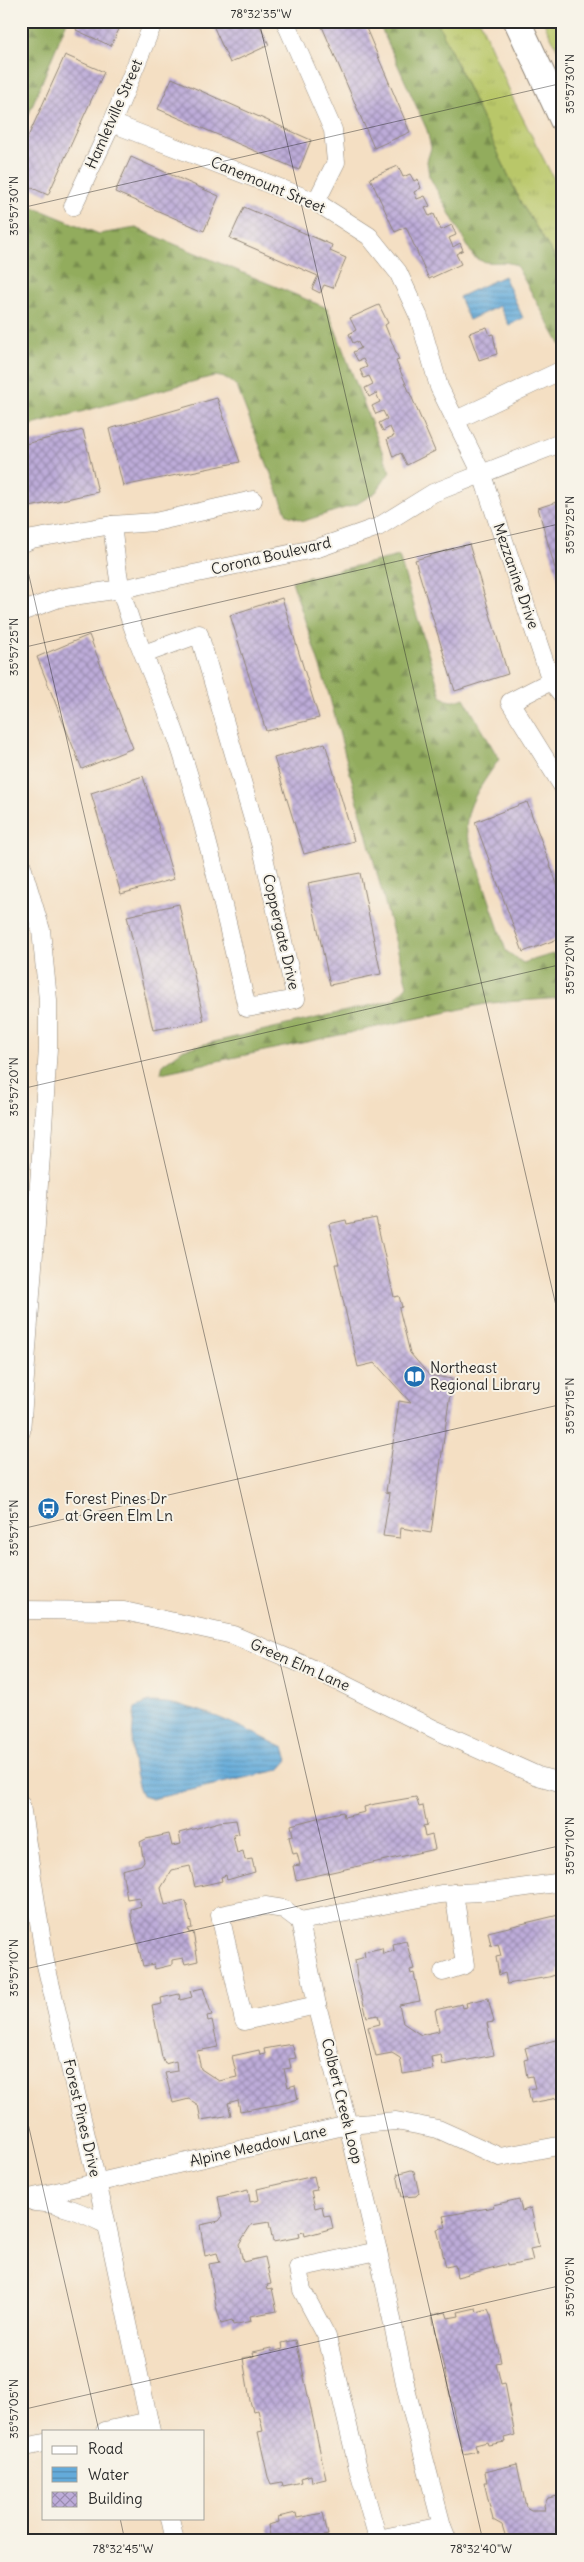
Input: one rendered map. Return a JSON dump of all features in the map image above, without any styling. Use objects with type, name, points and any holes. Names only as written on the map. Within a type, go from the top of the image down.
[{"type":"highway","points":[[517,21],[563,120]]},
{"type":"highway","points":[[533,21],[563,83]]},
{"type":"street","name":"Hamletville Street","points":[[73,206],[112,123],[154,21]]},
{"type":"street","points":[[285,21],[333,130],[336,162],[316,202]]},
{"type":"street","name":"Canemount Street","points":[[112,123],[316,202],[368,236],[398,272],[419,317],[439,387],[481,472]]},
{"type":"street","points":[[456,420],[562,370]]},
{"type":"street","name":"Corona Boulevard","points":[[21,612],[59,598],[121,589],[318,548],[378,527],[433,493],[481,472],[550,449],[563,442]]},
{"type":"street","name":"Mezzanine Drive","points":[[481,472],[552,681],[563,696]]},
{"type":"street","points":[[21,544],[32,539],[112,525],[155,522],[253,500]]},
{"type":"street","name":"Coppergate Drive","points":[[112,525],[121,589],[144,654],[180,750],[211,859],[247,1008],[296,998],[264,857],[199,634],[144,654]]},
{"type":"street","points":[[552,681],[510,702],[563,787]]},
{"type":"street","points":[[21,863],[41,930],[48,1009],[42,1142],[21,1432]]},
{"type":"street","name":"Green Elm Lane","points":[[21,1610],[124,1611],[233,1635],[309,1667],[436,1730],[538,1776],[563,1783]]},
{"type":"street","name":"Forest Pines Drive","points":[[21,1805],[45,1960],[107,2225],[150,2426]]},
{"type":"street","points":[[317,2005],[244,2021],[220,1915],[265,1906],[284,1909],[300,1920],[454,1893],[498,1892],[563,1882]]},
{"type":"street","points":[[443,1972],[466,1965],[454,1893]]},
{"type":"street","name":"Colbert Creek Loop","points":[[300,1920],[317,2005],[378,2251],[407,2393],[445,2533]]},
{"type":"street","name":"Alpine Meadow Lane","points":[[21,2201],[348,2125],[396,2121],[438,2129],[500,2156],[563,2145]]},
{"type":"street","points":[[21,2201],[49,2203],[70,2208],[107,2225]]},
{"type":"street","points":[[378,2251],[298,2268],[302,2290],[327,2337],[358,2468],[378,2539],[445,2533]]},
{"type":"street","points":[[114,2430],[150,2426]]},
{"type":"street","points":[[21,2448],[42,2444]]},
{"type":"street","points":[[170,2520],[175,2541]]},
{"type":"green space","points":[[21,21],[67,21],[21,133]]},
{"type":"green space","points":[[378,21],[437,21],[521,203],[563,270],[563,349],[516,265],[478,260],[473,256],[429,176],[427,161],[431,148],[427,130]]},
{"type":"green space","points":[[437,21],[480,21],[514,101],[563,197],[563,270],[521,203]]},
{"type":"green space","points":[[543,21],[563,21],[563,60]]},
{"type":"green space","points":[[21,202],[99,234],[136,228],[327,308],[390,472],[376,492],[357,504],[304,521],[287,515],[237,387],[229,380],[221,377],[214,376],[21,428]]},
{"type":"green space","points":[[399,556],[441,696],[452,701],[464,698],[499,759],[476,794],[468,813],[467,833],[506,951],[523,963],[563,951],[563,998],[490,1003],[161,1073],[163,1064],[184,1049],[385,1002],[395,999],[407,985],[328,691],[292,581]]},
{"type":"water","points":[[504,276],[523,318],[509,325],[499,306],[469,320],[459,297]]},
{"type":"water","points":[[149,1702],[183,1706],[218,1718],[284,1748],[288,1760],[279,1770],[152,1799],[142,1796],[133,1764],[133,1731],[135,1708]]},
{"type":"building","points":[[80,21],[123,21],[111,46],[76,30]]},
{"type":"building","points":[[211,21],[258,21],[269,45],[230,63]]},
{"type":"building","points":[[326,21],[363,21],[410,132],[374,148],[321,24]]},
{"type":"building","points":[[65,55],[104,72],[48,195],[21,183],[21,152]]},
{"type":"building","points":[[172,78],[311,140],[299,170],[158,109]]},
{"type":"building","points":[[131,157],[219,196],[204,231],[115,192]]},
{"type":"building","points":[[398,166],[403,177],[410,174],[414,181],[418,179],[421,188],[414,192],[417,199],[425,196],[430,206],[425,208],[429,216],[434,214],[441,230],[452,225],[456,235],[449,238],[453,247],[460,243],[463,250],[456,254],[461,264],[429,279],[406,227],[395,232],[370,178]]},
{"type":"building","points":[[244,207],[332,245],[330,251],[346,258],[333,288],[324,285],[320,293],[312,289],[318,276],[230,238]]},
{"type":"building","points":[[379,305],[388,323],[385,325],[399,360],[396,361],[435,451],[407,465],[401,453],[393,457],[387,439],[394,436],[390,427],[383,431],[379,423],[387,419],[383,411],[376,414],[372,406],[380,402],[376,393],[369,397],[365,388],[373,384],[369,376],[364,378],[360,370],[367,367],[363,359],[358,361],[353,352],[361,348],[357,341],[353,343],[349,334],[356,330],[350,318]]},
{"type":"building","points":[[487,327],[490,335],[493,334],[497,354],[479,360],[469,333]]},
{"type":"building","points":[[217,398],[240,462],[123,486],[109,429]]},
{"type":"building","points":[[83,430],[98,492],[21,509],[21,445]]},
{"type":"building","points":[[563,500],[563,593],[562,593],[538,508]]},
{"type":"building","points":[[469,544],[508,674],[455,691],[415,560]]},
{"type":"building","points":[[282,598],[319,718],[266,731],[230,615]]},
{"type":"building","points":[[89,635],[133,748],[82,769],[37,657]]},
{"type":"building","points":[[325,743],[354,841],[304,854],[274,758]]},
{"type":"building","points":[[143,776],[174,879],[121,894],[91,793]]},
{"type":"building","points":[[527,802],[563,900],[563,937],[523,952],[475,822]]},
{"type":"building","points":[[360,873],[381,974],[330,985],[308,883]]},
{"type":"building","points":[[179,904],[204,1021],[153,1030],[127,916]]},
{"type":"building","name":"Northeast Regional Library","points":[[376,1218],[394,1297],[399,1296],[402,1307],[399,1308],[410,1353],[429,1375],[452,1379],[431,1533],[401,1528],[400,1538],[383,1536],[390,1493],[386,1492],[399,1401],[411,1403],[375,1363],[358,1367],[335,1264],[339,1264],[329,1224],[346,1220],[347,1224]]},
{"type":"building","points":[[416,1797],[419,1807],[423,1806],[427,1825],[423,1826],[425,1837],[432,1835],[435,1849],[296,1880],[293,1866],[300,1865],[297,1853],[293,1854],[289,1837],[293,1836],[291,1825],[343,1812],[344,1817],[365,1812],[364,1807]]},
{"type":"building","points":[[236,1820],[239,1834],[233,1835],[237,1853],[243,1851],[245,1860],[252,1859],[255,1872],[227,1880],[226,1875],[221,1877],[222,1881],[195,1887],[190,1866],[172,1870],[161,1888],[165,1905],[186,1901],[192,1928],[188,1929],[189,1933],[193,1932],[198,1961],[185,1964],[183,1958],[172,1960],[172,1965],[155,1969],[154,1964],[143,1966],[131,1916],[131,1909],[141,1906],[139,1897],[127,1899],[122,1870],[141,1865],[144,1861],[140,1842],[146,1839],[169,1834],[172,1846],[181,1844],[179,1833],[219,1822]]},
{"type":"building","points":[[563,1914],[563,1969],[558,1970],[558,1974],[549,1977],[507,1984],[505,1973],[499,1975],[496,1957],[501,1956],[498,1944],[491,1946],[488,1932]]},
{"type":"building","points":[[406,1941],[414,1969],[410,1970],[411,1974],[414,1973],[420,2001],[399,2005],[403,2023],[421,2035],[439,2031],[435,2010],[462,2004],[463,2008],[467,2007],[466,2003],[488,1998],[494,2022],[487,2023],[494,2055],[443,2065],[441,2055],[431,2057],[433,2069],[403,2074],[400,2058],[392,2053],[376,2056],[368,2027],[380,2024],[378,2015],[367,2017],[357,1978],[355,1960],[365,1957],[364,1952],[382,1948],[383,1954],[394,1951],[393,1944]]},
{"type":"building","points":[[203,1988],[212,2015],[207,2016],[208,2021],[212,2020],[218,2047],[197,2051],[201,2069],[219,2081],[237,2077],[232,2056],[259,2050],[260,2055],[265,2054],[264,2049],[292,2044],[296,2058],[289,2059],[291,2068],[284,2069],[288,2087],[295,2085],[298,2099],[240,2111],[238,2100],[228,2103],[231,2115],[201,2120],[198,2105],[189,2099],[173,2103],[165,2073],[177,2071],[176,2061],[165,2064],[152,2006],[162,2004],[161,1998],[179,1994],[180,2000],[192,1997],[190,1991]]},
{"type":"building","points":[[563,2038],[563,2097],[531,2103],[528,2089],[535,2088],[532,2076],[527,2077],[524,2060],[528,2059],[525,2048]]},
{"type":"building","points":[[411,2170],[414,2171],[419,2193],[416,2196],[402,2197],[397,2174]]},
{"type":"building","points":[[314,2176],[317,2190],[311,2191],[315,2208],[322,2206],[324,2216],[330,2215],[333,2228],[305,2236],[304,2232],[299,2233],[300,2237],[273,2242],[269,2222],[251,2225],[239,2244],[243,2262],[265,2257],[271,2284],[267,2285],[268,2289],[272,2288],[277,2311],[250,2316],[251,2321],[233,2325],[232,2320],[221,2323],[216,2306],[209,2264],[220,2262],[217,2253],[205,2256],[200,2225],[219,2221],[222,2217],[218,2197],[248,2190],[250,2202],[259,2200],[257,2189]]},
{"type":"building","points":[[519,2199],[522,2211],[531,2208],[539,2247],[530,2249],[533,2261],[507,2266],[507,2264],[457,2277],[455,2265],[446,2267],[437,2229],[446,2227],[443,2216],[494,2207],[493,2205]]},
{"type":"building","points":[[476,2308],[477,2312],[488,2309],[491,2316],[501,2362],[496,2363],[501,2384],[505,2383],[515,2435],[504,2438],[505,2442],[488,2445],[487,2442],[475,2445],[477,2451],[463,2454],[432,2315],[446,2312],[448,2318],[459,2316],[458,2312]]},
{"type":"building","points":[[296,2340],[326,2479],[312,2482],[311,2475],[300,2478],[301,2482],[283,2486],[282,2482],[271,2484],[268,2477],[258,2432],[263,2431],[258,2410],[253,2411],[250,2401],[243,2358],[254,2356],[253,2352],[271,2348],[272,2352],[283,2349],[282,2343]]},
{"type":"building","points":[[517,2464],[526,2507],[531,2510],[545,2510],[544,2505],[548,2498],[563,2495],[563,2541],[507,2541],[502,2525],[493,2520],[484,2482],[487,2482],[485,2472]]},
{"type":"building","points":[[296,2513],[297,2518],[323,2513],[328,2535],[324,2536],[325,2541],[271,2541],[268,2525],[279,2522],[278,2517]]},
{"type":"place","name":"Northeast Regional Library","points":[[414,1377]]},
{"type":"place","name":"Forest Pines Dr at Green Elm Ln","points":[[49,1508]]}]
